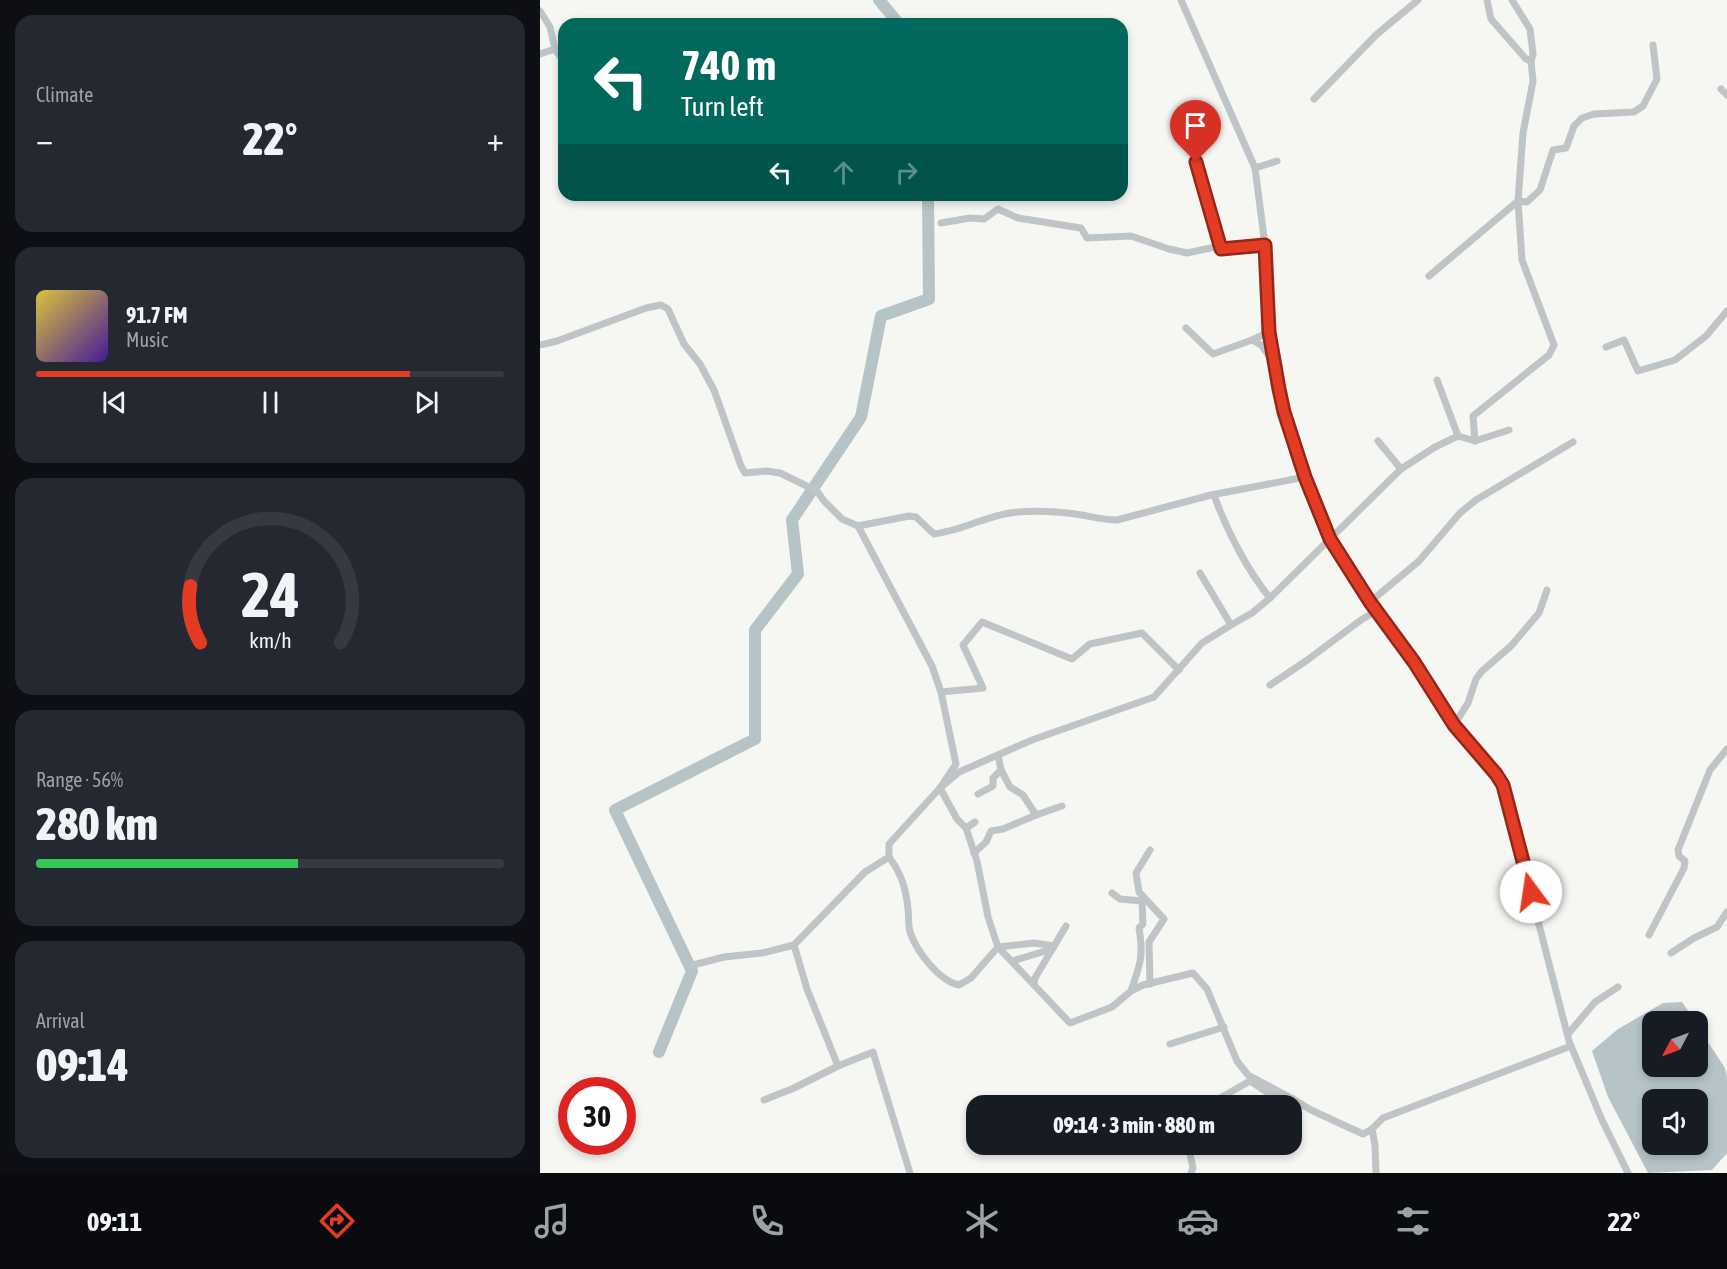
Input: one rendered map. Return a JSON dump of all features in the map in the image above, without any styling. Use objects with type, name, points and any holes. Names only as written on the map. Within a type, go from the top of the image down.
[{"type":"street","points":[[1180,0],[1255,168],[1265,245],[1269,332],[1284,412],[1305,477],[1330,539],[1454,725],[1496,774],[1508,798],[1571,1047],[1602,1120],[1628,1173]]},
{"type":"street","points":[[1314,99],[1376,35],[1418,0]]},
{"type":"street","points":[[1487,0],[1491,19],[1526,59],[1531,61]]},
{"type":"street","points":[[1475,441],[1473,416],[1549,356],[1554,345],[1522,260],[1518,201],[1523,133],[1533,81],[1531,61],[1533,54],[1530,29],[1512,0]]},
{"type":"street","points":[[540,11],[550,27],[558,53]]},
{"type":"street","points":[[1429,276],[1518,201],[1527,202],[1540,190],[1553,150],[1566,148],[1574,126],[1579,120],[1594,114],[1634,112],[1643,106],[1657,79],[1653,45]]},
{"type":"street","points":[[540,54],[555,49]]},
{"type":"street","points":[[1721,89],[1727,95]]},
{"type":"street","points":[[1190,141],[1221,249],[1265,245]]},
{"type":"street","points":[[1255,168],[1277,161]]},
{"type":"street","points":[[941,223],[970,218],[984,219],[998,209],[1018,218],[1081,228],[1087,238],[1131,236],[1187,253],[1220,246]]},
{"type":"street","points":[[540,345],[558,341],[646,308],[661,305],[668,309],[684,344],[714,390],[745,472],[780,473],[817,491],[842,519],[858,526],[909,516],[916,517],[934,534],[946,533],[985,519],[1011,513],[1046,512],[1117,520],[1214,495],[1305,477]]},
{"type":"street","points":[[1606,347],[1624,340],[1638,371],[1675,360],[1706,336],[1727,311]]},
{"type":"street","points":[[1186,328],[1213,354],[1269,332]]},
{"type":"street","points":[[1252,340],[1261,345],[1274,362]]},
{"type":"street","points":[[1437,380],[1458,436]]},
{"type":"street","points":[[1053,948],[1034,943],[998,947],[971,978],[959,985],[949,983],[927,962],[910,932],[906,893],[900,872],[889,857],[889,844],[940,788],[959,772],[1032,740],[1154,697],[1202,643],[1252,613],[1270,598],[1401,469],[1435,447],[1458,436],[1475,441],[1509,430]]},
{"type":"street","points":[[1378,441],[1401,469]]},
{"type":"street","points":[[1370,602],[1419,561],[1460,513],[1476,500],[1573,442]]},
{"type":"street","points":[[1214,495],[1223,520],[1256,580],[1270,598]]},
{"type":"street","points":[[858,526],[932,666],[941,692],[956,764],[940,788]]},
{"type":"street","points":[[1200,573],[1231,625]]},
{"type":"street","points":[[1454,725],[1468,704],[1476,679],[1482,671],[1512,646],[1539,613],[1547,590]]},
{"type":"street","points":[[1270,685],[1376,611]]},
{"type":"street","points":[[941,692],[983,688],[963,645],[982,622],[1072,659],[1090,644],[1142,633],[1179,670]]},
{"type":"street","points":[[1649,934],[1684,867],[1685,861],[1678,856],[1678,850],[1710,770],[1727,749]]},
{"type":"street","points":[[998,756],[1001,770],[1010,787],[1023,795],[1036,814]]},
{"type":"street","points":[[978,794],[993,786],[993,778],[1001,770]]},
{"type":"street","points":[[940,788],[957,819],[966,828],[988,917],[998,947],[1070,1023],[1112,1007],[1131,991],[1143,985],[1193,973],[1207,989],[1237,1061],[1248,1075],[1286,1095]]},
{"type":"street","points":[[974,853],[986,842],[991,831],[1003,829],[1036,814],[1062,806]]},
{"type":"street","points":[[966,828],[975,822]]},
{"type":"street","points":[[1150,850],[1136,873],[1139,892],[1164,919],[1149,942],[1150,984]]},
{"type":"street","points":[[693,965],[724,957],[762,953],[794,945],[865,872],[889,857]]},
{"type":"street","points":[[1112,893],[1120,899],[1142,901],[1143,924],[1139,928],[1142,955],[1131,991]]},
{"type":"street","points":[[1671,953],[1717,927],[1727,912]]},
{"type":"street","points":[[1034,984],[1035,978],[1066,926]]},
{"type":"street","points":[[794,945],[807,989],[838,1066]]},
{"type":"street","points":[[1012,961],[1053,948]]},
{"type":"street","points":[[1568,1034],[1595,1002],[1618,987]]},
{"type":"street","points":[[1170,1044],[1224,1026]]},
{"type":"street","points":[[1302,1104],[1363,1134],[1383,1118],[1571,1047]]},
{"type":"street","points":[[764,1100],[794,1089],[838,1066],[873,1052],[910,1173]]},
{"type":"street","points":[[1225,1095],[1250,1081],[1275,1095]]},
{"type":"street","points":[[1372,1129],[1376,1173]]},
{"type":"street","points":[[1190,1155],[1193,1168],[1191,1173]]},
{"type":"shaded area","points":[[1682,1002],[1688,1011],[1649,1011],[1663,1003]]},
{"type":"shaded area","points":[[1642,1015],[1642,1077],[1708,1077],[1708,1042],[1725,1068],[1727,1078],[1727,1153],[1712,1170],[1648,1173],[1608,1097],[1592,1051],[1618,1029]]},
{"type":"waterway","points":[[879,0],[894,18]]},
{"type":"waterway","points":[[659,1052],[692,971],[615,810],[755,739],[755,630],[798,574],[792,520],[861,417],[881,316],[929,299],[928,201]]},
{"type":"route","points":[[1196,162],[1221,249],[1265,245],[1269,332],[1284,412],[1305,477],[1330,539],[1454,725],[1503,785],[1531,892]]}]
